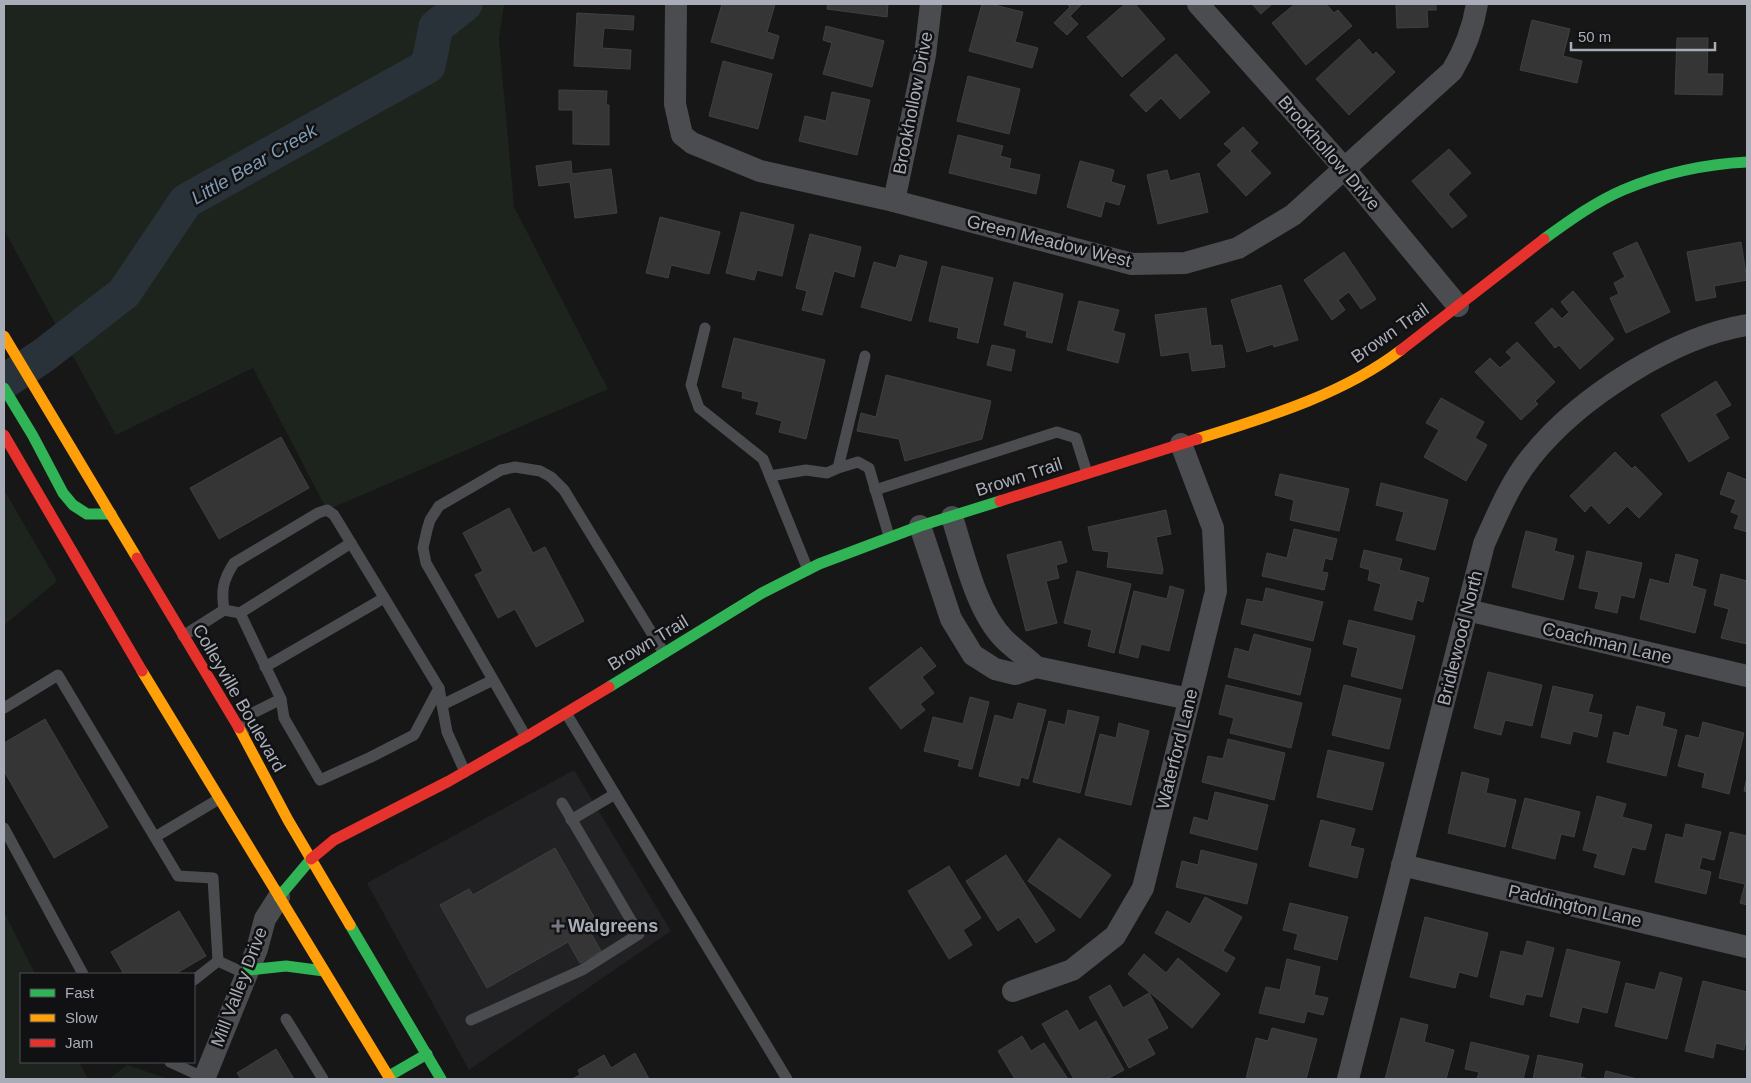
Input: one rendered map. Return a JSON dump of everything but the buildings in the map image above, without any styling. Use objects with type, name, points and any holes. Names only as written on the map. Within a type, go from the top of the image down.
[{"type":"main road","name":"Brown Trail","points":[[279,897],[311,859],[334,840],[526,738],[762,594],[808,570],[889,536],[1240,426],[1349,383],[1384,363],[1545,238],[1589,208],[1623,190],[1661,177],[1721,163],[1747,162]]},
{"type":"main road","name":"Colleyville Boulevard","points":[[4,336],[243,735],[288,820],[441,1079]]},
{"type":"main road","points":[[4,388],[33,436],[63,493],[86,514],[110,514]]},
{"type":"main road","points":[[4,435],[219,799],[388,1078],[427,1054]]},
{"type":"main road","points":[[247,972],[280,965],[324,971]]},
{"type":"street","name":"Green Meadow West","points":[[676,4],[675,104],[682,135],[692,143],[705,150],[760,171],[894,201],[1132,264],[1184,262],[1238,248],[1293,215],[1452,71],[1462,55],[1476,4]]},
{"type":"street","name":"Brookhollow Drive","points":[[894,201],[925,56],[931,4]]},
{"type":"street","name":"Brookhollow Drive","points":[[1198,4],[1344,168],[1458,306]]},
{"type":"street","name":"Bridlewood North","points":[[1348,1079],[1484,544],[1509,489],[1532,457],[1563,424],[1600,394],[1641,366],[1683,343],[1747,324]]},
{"type":"street","name":"Waterford Lane","points":[[1013,991],[1072,970],[1115,936],[1143,888],[1216,591],[1213,528],[1180,444]]},
{"type":"street","points":[[952,517],[982,609],[1004,639],[1036,667]]},
{"type":"street","points":[[920,526],[951,619],[973,655],[995,669],[1015,674],[1036,667],[1189,700]]},
{"type":"street","name":"Coachman Lane","points":[[1467,610],[1747,676]]},
{"type":"street","name":"Paddington Lane","points":[[1402,865],[1747,947]]},
{"type":"street","name":"Mill Valley Drive","points":[[205,1079],[257,949],[265,919],[279,897]]},
{"type":"lane","points":[[705,328],[692,385],[698,408],[763,459],[808,570]]},
{"type":"lane","points":[[838,468],[865,356]]},
{"type":"lane","points":[[875,490],[1057,432],[1076,438],[1087,473]]},
{"type":"lane","points":[[770,476],[806,470],[827,473],[858,462],[869,468],[889,536]]},
{"type":"lane","points":[[526,738],[426,563],[423,548],[430,520],[439,506],[501,470],[514,467],[540,471],[551,477],[564,490],[664,653]]},
{"type":"lane","points":[[224,610],[222,593],[226,575],[234,563],[318,513],[327,510],[334,515],[439,688],[447,732],[465,772]]},
{"type":"lane","points":[[183,636],[224,610],[240,613],[351,543]]},
{"type":"lane","points":[[266,667],[384,598]]},
{"type":"lane","points":[[240,613],[281,699],[284,718],[320,780],[372,757],[414,735],[439,688]]},
{"type":"lane","points":[[4,708],[58,675],[178,876],[213,878],[218,961]]},
{"type":"lane","points":[[442,705],[493,680]]},
{"type":"lane","points":[[243,735],[249,715],[281,699]]},
{"type":"lane","points":[[566,713],[787,1079]]},
{"type":"lane","points":[[571,820],[615,794]]},
{"type":"lane","points":[[155,837],[219,799]]},
{"type":"lane","points":[[471,1020],[582,970],[639,934],[562,803]]},
{"type":"lane","points":[[4,828],[82,973]]},
{"type":"lane","points":[[218,961],[247,972]]},
{"type":"lane","points":[[195,979],[218,961]]},
{"type":"lane","points":[[286,1019],[323,1079]]},
{"type":"lane","points":[[172,1063],[205,1079]]},
{"type":"shaded area","points":[[4,4],[504,4],[499,39],[514,207],[608,389],[327,510],[253,368],[116,435],[4,230]]},
{"type":"shaded area","points":[[4,490],[57,581],[4,625]]},
{"type":"shaded area","points":[[574,770],[671,931],[469,1070],[367,883]]},
{"type":"shaded area","points":[[4,912],[34,973],[20,973],[20,1063],[80,1063],[88,1079],[4,1079]]},
{"type":"shaded area","points":[[127,1065],[168,1079],[109,1079]]},
{"type":"waterway","name":"Little Bear Creek","points":[[4,382],[44,355],[124,293],[186,201],[428,66],[436,27],[465,4]]},
{"type":"traffic: fast","points":[[1544,239],[1592,206],[1638,184],[1684,171],[1747,162]]},
{"type":"traffic: fast","points":[[4,388],[33,436],[63,493],[73,505],[87,514],[111,514]]},
{"type":"traffic: fast","points":[[609,687],[762,593],[819,564],[920,526],[1000,501]]},
{"type":"traffic: fast","points":[[279,897],[311,859]]},
{"type":"traffic: fast","points":[[350,925],[441,1079]]},
{"type":"traffic: fast","points":[[248,970],[286,966],[324,971]]},
{"type":"traffic: fast","points":[[389,1076],[427,1054]]},
{"type":"traffic: slow","points":[[4,336],[137,558]]},
{"type":"traffic: slow","points":[[1197,439],[1277,413],[1329,392],[1354,380],[1401,350]]},
{"type":"traffic: slow","points":[[142,671],[390,1079]]},
{"type":"traffic: slow","points":[[239,728],[288,820],[350,925]]},
{"type":"traffic: jam","points":[[1401,350],[1544,239]]},
{"type":"traffic: jam","points":[[4,435],[142,671]]},
{"type":"traffic: jam","points":[[1000,501],[1197,439]]},
{"type":"traffic: jam","points":[[137,558],[239,728]]},
{"type":"traffic: jam","points":[[311,859],[334,840],[449,781],[609,687]]},
{"type":"place","name":"Walgreens","points":[[558,926]]}]
